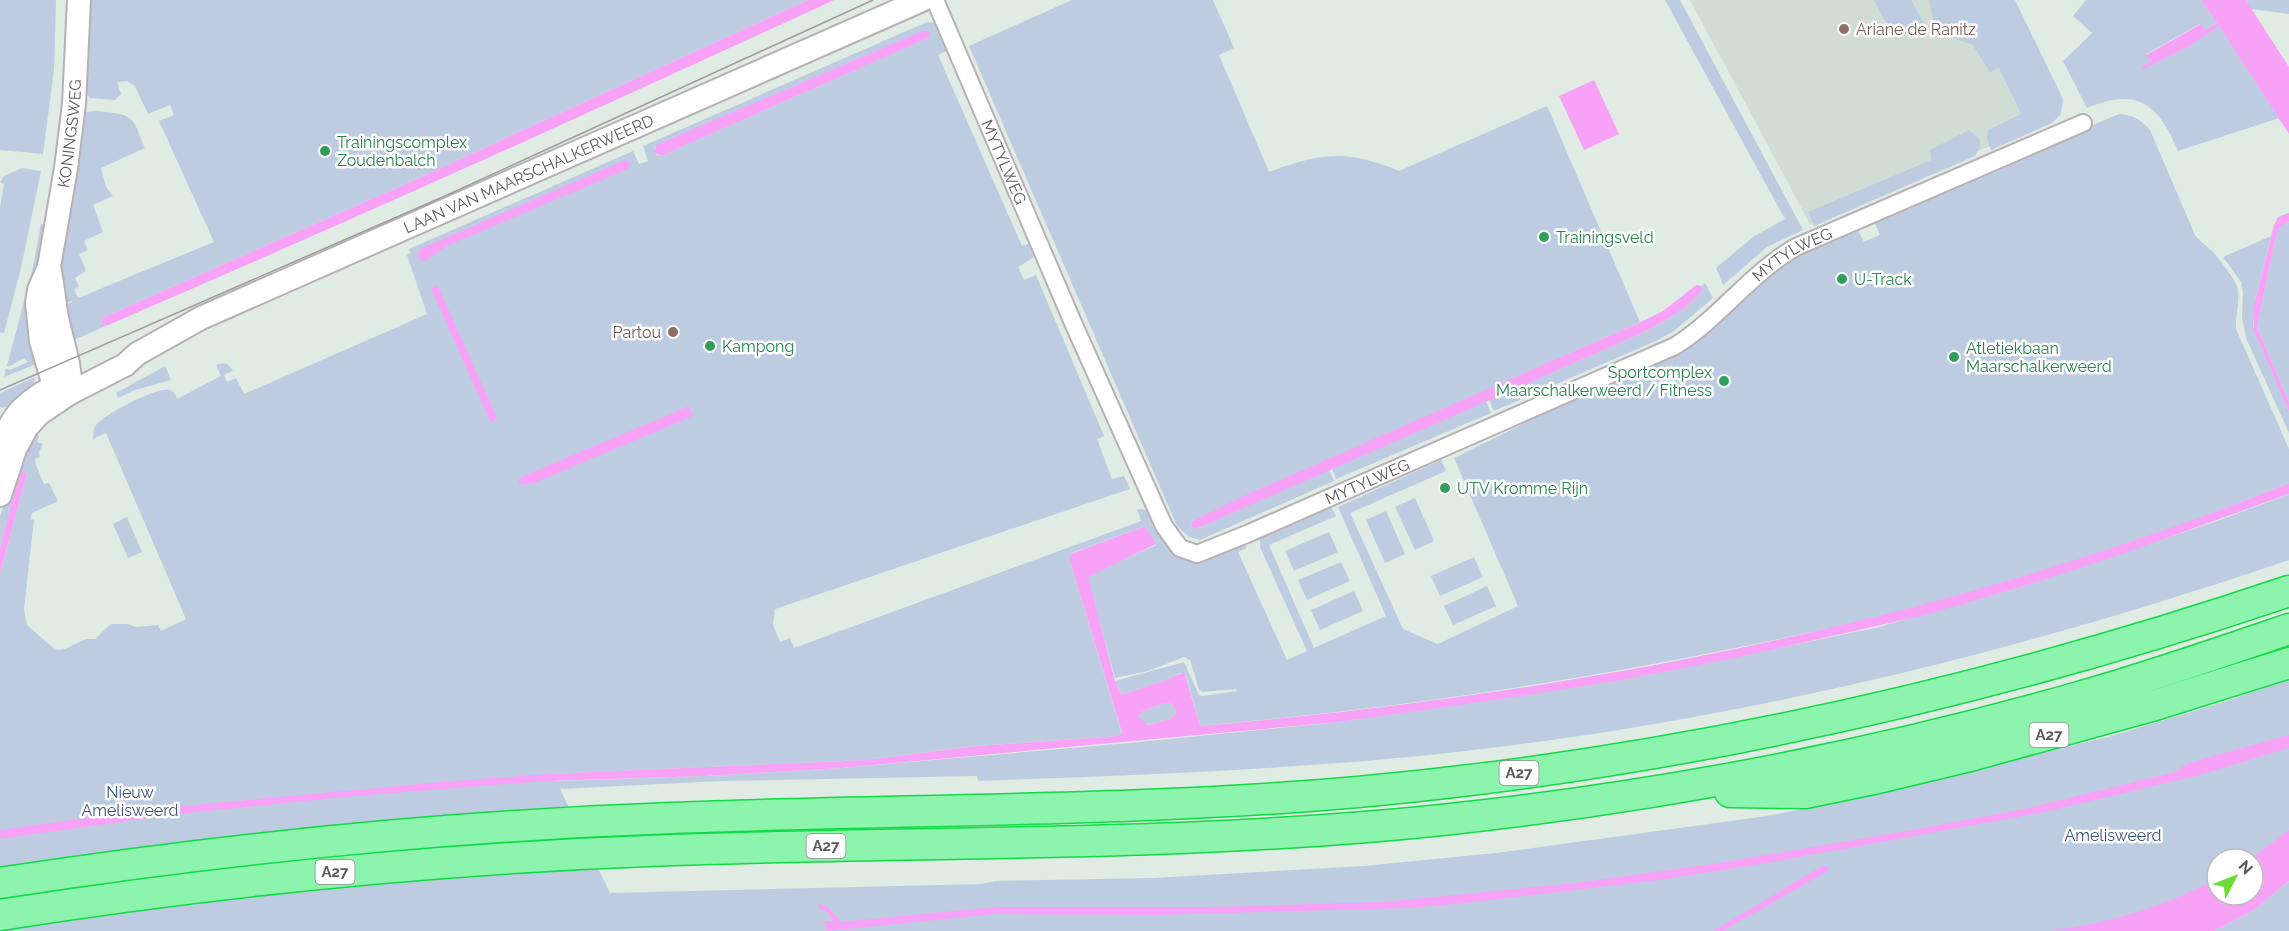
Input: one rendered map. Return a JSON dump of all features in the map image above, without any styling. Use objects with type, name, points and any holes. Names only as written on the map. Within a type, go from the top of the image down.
[{"type":"highway","name":"A27","points":[[0,883],[160,860],[446,830],[669,818],[1099,807],[1220,801],[1360,792],[1504,775],[1723,741],[1862,712],[2073,659],[2150,637],[2289,591]]},
{"type":"highway","name":"A27","points":[[0,915],[244,881],[463,861],[671,850],[1124,840],[1305,831],[1446,820],[1558,807],[1655,792],[1846,756],[2077,698],[2289,629]]},
{"type":"highway","name":"A27","points":[[1655,792],[1805,793],[1966,757],[2155,705],[2289,663]]},
{"type":"main road","name":"KONINGSWEG","points":[[65,385],[43,350],[37,314],[39,290],[49,267],[66,168],[74,104],[79,0]]},
{"type":"main road","name":"LAAN VAN MAARSCHALKERWEERD","points":[[65,385],[119,355],[137,354],[219,309],[922,0]]},
{"type":"main road","points":[[0,495],[6,448],[15,415],[33,398],[65,385]]},
{"type":"street","name":"MYTYLWEG","points":[[935,0],[1164,526],[1180,548],[1197,554],[1675,346],[1693,334],[1755,276],[1791,250],[2083,123]]},
{"type":"shaded area","points":[[808,0],[834,0],[289,247],[106,326],[101,323],[102,318],[412,181]]},
{"type":"shaded area","points":[[1690,0],[2011,0],[2050,120],[1810,224]]},
{"type":"shaded area","points":[[2201,0],[2246,0],[2289,67],[2289,134],[2219,26],[2189,46],[2142,70],[2141,67],[2152,60],[2146,55],[2201,24],[2205,30],[2217,23]]},
{"type":"shaded area","points":[[925,30],[929,32],[929,37],[921,41],[661,156],[654,152],[656,145]]},
{"type":"shaded area","points":[[1594,80],[1619,134],[1584,150],[1559,96]]},
{"type":"shaded area","points":[[625,160],[630,163],[628,169],[447,246],[423,262],[417,256],[420,249]]},
{"type":"shaded area","points":[[2289,213],[2289,222],[2279,228],[2275,241],[2257,327],[2289,402],[2289,412],[2254,330],[2253,309],[2274,225],[2278,217]]},
{"type":"shaded area","points":[[1696,285],[1702,286],[1702,291],[1685,308],[1649,330],[1196,529],[1191,527],[1192,521],[1246,495],[1645,320],[1663,311]]},
{"type":"shaded area","points":[[438,286],[497,418],[494,421],[490,421],[431,289]]},
{"type":"shaded area","points":[[689,406],[693,416],[537,482],[525,485],[518,482],[521,477]]},
{"type":"shaded area","points":[[20,471],[27,473],[0,574],[0,548]]},
{"type":"shaded area","points":[[2289,483],[2289,494],[2125,553],[1925,615],[1730,659],[1622,680],[1501,699],[1339,722],[841,768],[705,776],[546,781],[344,797],[168,815],[0,839],[0,830],[150,809],[441,782],[547,774],[867,760],[977,746],[1119,736],[1122,733],[1069,558],[1073,553],[1145,526],[1156,544],[1088,577],[1115,681],[1122,695],[1179,674],[1185,674],[1200,726],[1339,712],[1478,694],[1617,672],[1754,645],[1890,613],[2025,576],[2158,532]],"holes":[[[1171,703],[1177,712],[1170,719],[1148,725],[1138,717],[1143,711]]]},
{"type":"shaded area","points":[[2289,735],[2289,748],[2196,776],[2045,812],[1773,862],[1660,880],[1455,904],[1407,908],[1155,915],[995,914],[827,931],[824,921],[833,921],[827,912],[819,908],[818,903],[829,908],[841,922],[994,907],[1212,907],[1382,902],[1576,883],[1719,863],[2024,809],[2175,772],[2188,763]]},
{"type":"shaded area","points":[[2289,830],[2289,881],[2265,901],[2265,848]]},
{"type":"shaded area","points":[[1824,865],[1828,867],[1828,871],[1723,931],[1713,931]]},
{"type":"shaded area","points":[[2205,885],[2205,907],[2258,907],[2214,931],[2051,931],[2136,912]]},
{"type":"green space","points":[[0,0],[56,0],[54,70],[43,154],[0,150]]},
{"type":"green space","name":"Trainingscomplex Zoudenbalch","points":[[86,0],[808,0],[412,181],[102,318],[101,323],[106,326],[69,342],[61,308],[75,300],[61,304],[59,275],[82,114],[100,111],[116,113],[129,118],[136,126],[145,148],[101,168],[106,187],[113,196],[93,205],[103,232],[84,241],[88,250],[79,254],[86,271],[75,278],[79,287],[74,289],[78,298],[214,242],[159,121],[174,115],[170,105],[148,114],[135,86],[127,81],[117,82],[121,94],[115,100],[90,98],[85,92]]},
{"type":"green space","points":[[1072,0],[1213,0],[1234,48],[1219,55],[1269,172],[1304,161],[1334,156],[1364,159],[1399,171],[1547,106],[1640,322],[1192,521],[1191,527],[1196,529],[1329,469],[1334,481],[1200,540],[1189,537],[1177,526],[969,46]]},
{"type":"green space","points":[[1665,0],[1680,0],[1803,230],[1767,247],[1723,285],[1716,268],[1753,237],[1785,219]]},
{"type":"green space","points":[[1874,0],[1911,0],[1924,23],[1895,39]]},
{"type":"green space","points":[[1929,0],[2015,0],[2063,99],[2061,114],[2052,123],[1991,150],[1987,139],[1988,130],[2021,114],[1999,68],[1990,72],[1972,44],[1935,29]]},
{"type":"green space","points":[[2086,0],[2201,0],[2217,23],[2204,31],[2200,24],[2146,54],[2152,60],[2141,67],[2142,69],[2219,26],[2279,118],[2178,151],[2163,122],[2144,104],[2120,99],[2087,108],[2063,61],[2092,33],[2073,16]]},
{"type":"green space","points":[[2246,0],[2289,0],[2289,14],[2251,9]]},
{"type":"green space","points":[[927,22],[935,23],[948,50],[938,55],[1022,246],[1032,242],[1035,251],[1033,258],[1018,267],[1024,280],[1036,275],[1104,436],[1097,439],[1112,479],[1124,476],[1130,489],[775,609],[773,625],[780,642],[790,638],[794,648],[1141,521],[1137,509],[1148,510],[1174,550],[1243,543],[1247,548],[1238,552],[1287,660],[1307,651],[1260,547],[1260,534],[1330,505],[1336,516],[1269,545],[1314,648],[1386,616],[1338,507],[1441,460],[1446,471],[1350,513],[1403,629],[1438,644],[1518,606],[1454,458],[1659,357],[1763,271],[1855,224],[1864,242],[1880,235],[1872,217],[2119,114],[2136,118],[2150,130],[2195,235],[2218,258],[2237,286],[2236,329],[2289,449],[2289,483],[2200,518],[2064,564],[1926,605],[1857,622],[1740,647],[1538,684],[1403,704],[1200,726],[1186,675],[1180,673],[1122,695],[1115,681],[1184,662],[1199,695],[1237,691],[1236,689],[1202,692],[1190,660],[1184,657],[1148,671],[1115,678],[1087,576],[1156,545],[1145,526],[1074,552],[1069,558],[1122,734],[1119,736],[977,746],[867,760],[553,774],[556,781],[841,768],[1129,743],[1339,722],[1622,680],[1875,628],[2024,586],[2223,519],[2289,494],[2289,560],[2083,625],[1873,680],[1768,703],[1554,740],[1388,759],[1213,771],[978,781],[977,776],[721,781],[560,789],[610,893],[1154,878],[1364,866],[1496,853],[1788,812],[2108,737],[2224,702],[2289,679],[2289,846],[2265,855],[2265,847],[2205,847],[2205,899],[2135,931],[0,931],[0,574],[27,473],[20,472],[0,548],[0,517],[11,481],[32,432],[39,435],[37,442],[43,444],[39,452],[40,457],[35,459],[36,465],[44,484],[49,483],[58,501],[32,513],[30,520],[34,519],[24,609],[27,625],[58,650],[86,639],[95,639],[111,624],[128,624],[136,627],[158,625],[161,631],[186,619],[106,433],[93,439],[97,424],[123,406],[158,391],[172,391],[177,399],[221,376],[216,365],[219,364],[230,366],[233,371],[224,375],[227,382],[236,378],[244,394],[427,314],[407,255],[411,253],[409,249],[633,151],[639,164],[648,161],[643,146]],"holes":[[[926,30],[929,37],[661,156],[657,155],[654,148],[657,145]]]},
{"type":"green space","points":[[1969,130],[1979,138],[1980,146],[1975,156],[1814,226],[1808,212],[1931,160],[1930,150]]},
{"type":"green space","points":[[22,168],[41,171],[21,268],[4,333],[0,332],[0,208],[4,184],[0,182],[4,176]]},
{"type":"green space","points":[[2289,222],[2289,402],[2257,327],[2275,241],[2279,228]]},
{"type":"green space","points":[[41,224],[46,225],[36,364],[4,377],[6,369],[10,370],[28,362],[24,358],[7,366],[33,267]]},
{"type":"green space","points":[[2271,236],[2255,301],[2253,326],[2289,412],[2289,433],[2246,338],[2242,317],[2241,282],[2223,257]]},
{"type":"green space","points":[[1705,283],[1713,298],[1674,331],[1656,341],[1494,411],[1489,400],[1649,330],[1685,308],[1702,291]]},
{"type":"green space","points":[[165,366],[171,380],[135,390],[118,398],[116,393]]},
{"type":"green space","points":[[35,377],[34,384],[24,398],[9,406],[0,407],[0,393]]},
{"type":"green space","points":[[1486,401],[1491,413],[1336,479],[1332,468]]},
{"type":"green space","points":[[1415,498],[1434,541],[1415,550],[1395,507]]},
{"type":"green space","points":[[1386,511],[1405,554],[1385,563],[1366,520]]},
{"type":"green space","points":[[127,517],[142,552],[128,558],[113,524]]},
{"type":"green space","points":[[1329,532],[1338,552],[1294,571],[1285,551]]},
{"type":"green space","points":[[1474,557],[1483,577],[1440,596],[1431,576]]},
{"type":"green space","points":[[1341,562],[1350,581],[1307,600],[1298,580]]},
{"type":"green space","points":[[1487,586],[1496,606],[1453,625],[1444,606]]},
{"type":"green space","points":[[1354,591],[1363,611],[1320,630],[1311,610]]},
{"type":"green space","points":[[1171,703],[1177,712],[1170,719],[1147,725],[1137,717],[1143,711]]},
{"type":"green space","points":[[2289,881],[2289,931],[2214,931],[2258,907],[2265,907],[2265,901]]},
{"type":"tram line","points":[[0,390],[445,196],[873,0]]},
{"type":"place","name":"Ariane de Ranitz","points":[[1844,29]]},
{"type":"place","name":"Trainingscomplex Zoudenbalch","points":[[325,151]]},
{"type":"place","name":"Trainingsveld","points":[[1544,237]]},
{"type":"place","name":"U-Track","points":[[1842,279]]},
{"type":"place","name":"Partou","points":[[673,332]]},
{"type":"place","name":"Kampong","points":[[710,346]]},
{"type":"place","name":"Atletiekbaan Maarschalkerweerd","points":[[1954,357]]},
{"type":"place","name":"Sportcomplex Maarschalkerweerd / Fitness","points":[[1724,381]]},
{"type":"place","name":"UTV Kromme Rijn","points":[[1445,488]]},
{"type":"park label","name":"Nieuw Amelisweerd","points":[[130,801]]},
{"type":"park label","name":"Amelisweerd","points":[[2113,835]]}]
